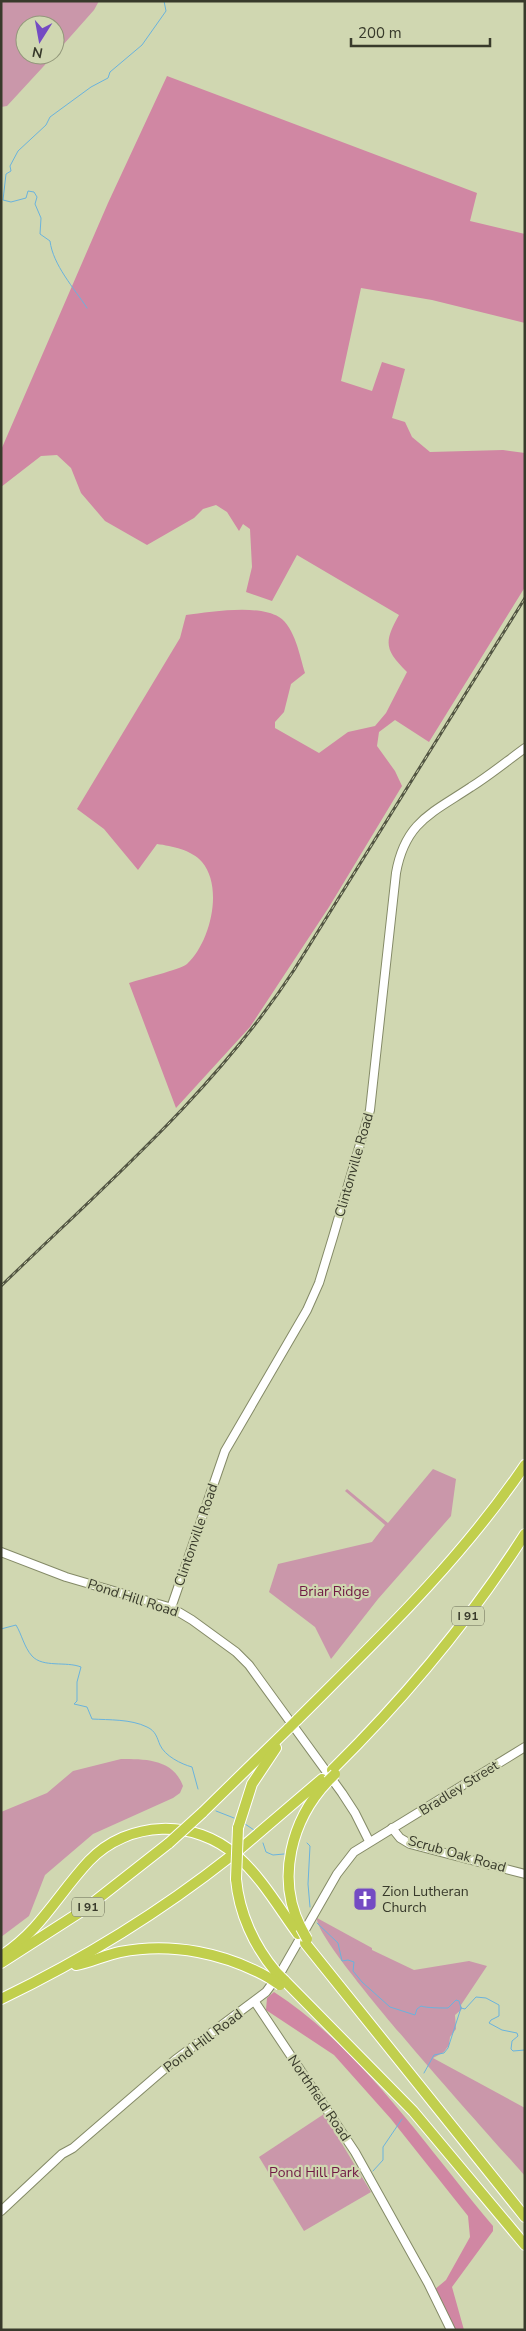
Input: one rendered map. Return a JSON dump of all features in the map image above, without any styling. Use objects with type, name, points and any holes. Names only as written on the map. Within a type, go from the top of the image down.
[{"type":"highway","name":"I 91","points":[[1,1963],[85,1909],[169,1843],[202,1813],[434,1582],[477,1531],[525,1465]]},
{"type":"highway","name":"I 91","points":[[1,1999],[67,1966],[151,1914],[235,1853],[330,1775],[392,1708],[440,1652],[481,1599],[525,1534]]},
{"type":"highway","points":[[291,1726],[252,1784],[238,1828],[235,1851],[236,1879],[240,1903],[249,1928],[278,1979],[307,2004],[413,2111],[525,2245]]},
{"type":"highway","points":[[304,1939],[294,1912],[290,1888],[291,1849],[303,1815],[330,1775]]},
{"type":"highway","points":[[1,1956],[40,1922],[98,1852],[127,1836],[158,1829],[198,1834],[215,1841],[234,1853],[252,1873],[525,2216]]},
{"type":"highway","points":[[67,1966],[81,1964],[126,1951],[174,1949],[226,1958],[278,1979]]},
{"type":"street","name":"Clintonville Road","points":[[171,1608],[227,1447],[307,1310],[319,1283],[333,1237],[369,1116],[395,881],[401,849],[409,834],[427,814],[472,787],[525,748]]},
{"type":"street","name":"Pond Hill Road","points":[[1,1552],[59,1575],[171,1608],[200,1626],[250,1665],[348,1801],[369,1842]]},
{"type":"street","name":"Bradley Street","points":[[392,1828],[525,1747]]},
{"type":"street","name":"Pond Hill Road","points":[[1,2211],[62,2154],[73,2148],[175,2060],[255,2002],[270,1987],[282,1970],[340,1869],[350,1856],[392,1828]]},
{"type":"street","name":"Scrub Oak Road","points":[[392,1828],[403,1840],[413,1845],[525,1874]]},
{"type":"street","name":"Northfield Road","points":[[255,2002],[355,2152],[428,2284],[451,2330]]},
{"type":"green space","points":[[1,1],[99,1],[94,10],[65,43],[65,15],[15,15],[15,65],[45,65],[7,106],[1,107]]},
{"type":"green space","name":"Briar Ridge","points":[[433,1469],[456,1479],[451,1516],[378,1599],[331,1659],[315,1627],[269,1592],[278,1564],[372,1542],[385,1525],[345,1491],[347,1489],[388,1523]]},
{"type":"green space","points":[[121,1759],[149,1760],[158,1762],[173,1770],[183,1786],[180,1793],[173,1798],[93,1834],[45,1875],[29,1916],[1,1937],[1,1812],[47,1793],[73,1771]]},
{"type":"green space","points":[[317,1918],[372,1948],[372,1950],[414,1970],[469,1961],[487,1966],[461,2005],[462,2009],[455,2015],[456,2029],[450,2037],[449,2045],[444,2052],[433,2058],[525,2108],[525,2176],[374,2002],[324,1935]]},
{"type":"green space","name":"Pond Hill Park","points":[[324,2114],[371,2192],[304,2231],[259,2157]]},
{"type":"shaded area","points":[[167,76],[477,193],[470,221],[525,234],[525,323],[432,300],[361,288],[341,381],[372,391],[382,362],[405,369],[392,418],[405,422],[412,437],[430,452],[503,450],[525,453],[525,587],[429,742],[395,720],[379,732],[377,746],[395,771],[402,786],[329,907],[250,1027],[176,1108],[129,983],[183,966],[195,955],[208,929],[211,915],[213,900],[209,873],[202,862],[193,854],[175,847],[157,844],[138,870],[104,829],[77,809],[180,638],[186,615],[247,610],[270,613],[285,622],[293,635],[305,673],[291,684],[284,712],[275,722],[275,728],[319,753],[348,732],[375,726],[386,713],[407,672],[390,651],[389,645],[391,632],[399,615],[297,555],[272,601],[246,592],[252,567],[250,529],[243,524],[239,531],[227,512],[216,505],[203,509],[194,518],[147,545],[105,521],[81,493],[71,468],[57,455],[41,456],[1,487],[1,450],[108,203]]},
{"type":"shaded area","points":[[274,1992],[306,2015],[336,2041],[364,2070],[418,2132],[493,2226],[493,2231],[452,2287],[464,2330],[452,2330],[434,2290],[446,2280],[470,2237],[468,2216],[391,2119],[334,2055],[266,2010],[267,1998]]},
{"type":"waterway","points":[[87,308],[55,259],[50,241],[40,234],[41,218],[35,204],[37,197],[34,192],[28,191],[26,198],[11,202],[3,200],[6,174],[11,171],[10,166],[18,151],[46,125],[50,117],[91,87],[108,78],[110,72],[142,45],[166,11],[164,1]]},
{"type":"waterway","points":[[1,1629],[16,1625],[27,1649],[37,1660],[81,1667],[77,1682],[77,1701],[74,1704],[87,1707],[92,1719],[127,1721],[141,1724],[150,1729],[156,1735],[162,1749],[169,1756],[178,1762],[192,1767],[198,1789]]},
{"type":"waterway","points":[[216,1811],[234,1818]]},
{"type":"waterway","points":[[245,1824],[254,1830]]},
{"type":"waterway","points":[[263,1843],[266,1852],[273,1855],[284,1854]]},
{"type":"waterway","points":[[307,1843],[310,1846],[308,1884],[310,1907]]},
{"type":"waterway","points":[[317,1923],[338,1943],[342,1961],[354,1962],[353,1971],[362,1982],[390,2007],[415,2015],[417,2009],[421,2006],[448,2008],[456,2000],[459,2001],[461,2008],[465,2009],[476,1997],[486,1998],[499,2005],[499,2016],[489,2023],[502,2030],[517,2033],[518,2036],[512,2041],[511,2049],[513,2051],[525,2050]]},
{"type":"waterway","points":[[424,2073],[434,2055],[444,2053],[448,2048],[461,2008]]},
{"type":"waterway","points":[[373,2171],[383,2160],[383,2147],[402,2119]]},
{"type":"railway","points":[[1,1286],[157,1136],[194,1097],[263,1014],[294,970],[525,598]]},
{"type":"place","name":"Zion Lutheran Church","points":[[365,1899]]}]
